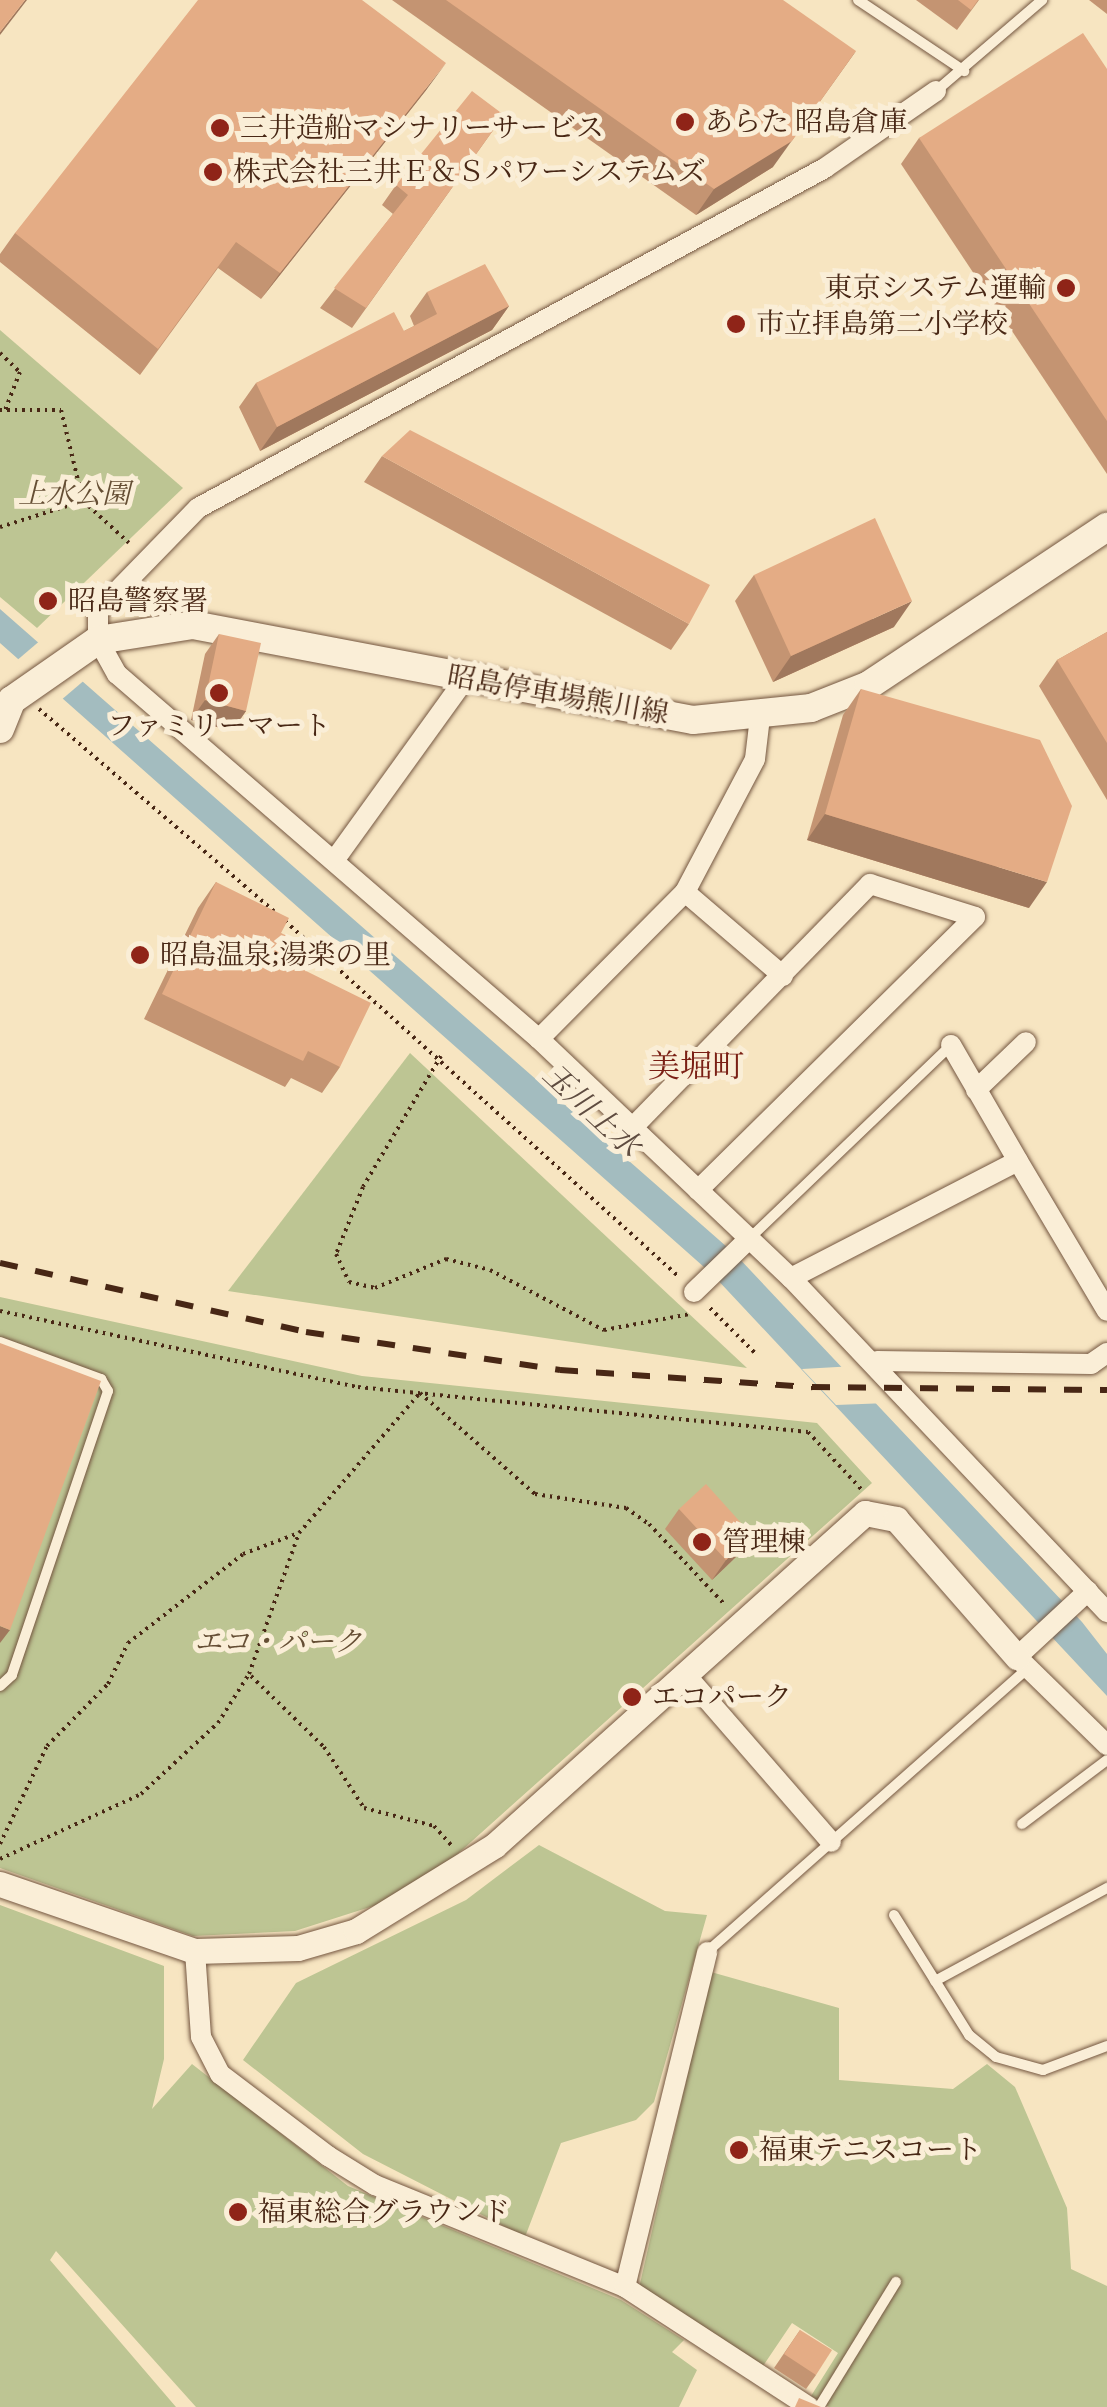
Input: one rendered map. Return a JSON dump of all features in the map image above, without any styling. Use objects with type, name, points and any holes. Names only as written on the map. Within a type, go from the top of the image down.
[{"type":"main road","name":"昭島停車場熊川線","points":[[22,696],[98,640],[192,626],[693,720],[760,717],[869,685],[1107,527]]},
{"type":"main road","points":[[0,729],[22,696]]},
{"type":"street","points":[[936,91],[825,168],[198,508],[98,611],[98,640],[117,674],[336,858],[539,1038],[750,1238],[877,1361],[1107,1612]]},
{"type":"street","points":[[336,858],[465,679]]},
{"type":"street","points":[[539,1038],[685,892],[755,759],[760,717]]},
{"type":"street","points":[[632,1128],[870,884],[975,917],[698,1190]]},
{"type":"street","points":[[685,892],[783,976]]},
{"type":"street","points":[[976,1090],[1026,1042]]},
{"type":"street","points":[[950,1046],[1107,1311]]},
{"type":"street","points":[[791,1278],[1018,1162]]},
{"type":"street","points":[[694,1292],[750,1238]]},
{"type":"street","points":[[877,1361],[1091,1364],[1107,1353]]},
{"type":"street","points":[[0,1884],[194,1951],[298,1948],[398,1912],[495,1845],[843,1529],[881,1512],[1107,1746]]},
{"type":"street","points":[[1024,1657],[1088,1591]]},
{"type":"street","points":[[686,1675],[831,1842]]},
{"type":"street","points":[[194,1951],[200,2037],[220,2074],[375,2185],[626,2287],[778,2399],[810,2407]]},
{"type":"street","points":[[626,2287],[706,1952]]},
{"type":"lane","points":[[858,0],[964,71]]},
{"type":"lane","points":[[936,91],[964,71],[1042,0]]},
{"type":"lane","points":[[750,1238],[950,1046]]},
{"type":"lane","points":[[0,1342],[101,1378],[108,1391],[12,1676],[0,1686]]},
{"type":"lane","points":[[706,1952],[831,1842],[1024,1657]]},
{"type":"lane","points":[[1022,1824],[1107,1760]]},
{"type":"lane","points":[[935,1981],[1107,1888]]},
{"type":"lane","points":[[894,1915],[970,2034],[1026,2068],[1107,2046]]},
{"type":"lane","points":[[819,2407],[896,2282]]},
{"type":"path","points":[[0,353],[20,372],[3,410],[60,410],[83,501],[129,544]]},
{"type":"path","points":[[0,527],[83,501]]},
{"type":"path","points":[[22,696],[442,1056],[694,1292]]},
{"type":"path","points":[[442,1056],[363,1187],[336,1254],[349,1282],[375,1288],[446,1259],[490,1270],[604,1330],[644,1329],[707,1305],[756,1354]]},
{"type":"path","points":[[0,1311],[420,1393],[808,1432],[881,1512]]},
{"type":"path","points":[[0,1859],[141,1794],[218,1723],[249,1674],[300,1533],[420,1393]]},
{"type":"path","points":[[420,1393],[535,1494],[626,1508],[649,1524],[726,1606]]},
{"type":"path","points":[[0,1844],[47,1746],[108,1684],[128,1643],[243,1554],[300,1533]]},
{"type":"path","points":[[249,1674],[324,1747],[364,1808],[434,1826],[455,1850]]},
{"type":"green space","name":"上水公園","points":[[0,330],[183,488],[37,628],[0,597]]},
{"type":"green space","points":[[410,1053],[747,1368],[228,1291]]},
{"type":"green space","name":"エコ・パーク","points":[[0,1297],[362,1376],[817,1423],[872,1483],[433,1876],[392,1900],[295,1931],[193,1936],[0,1868]]},
{"type":"green space","points":[[539,1845],[665,1911],[707,1915],[654,2102],[636,2120],[561,2143],[525,2237],[363,2154],[243,2060],[296,1983],[466,1900]]},
{"type":"green space","name":"福東総合グラウンド","points":[[0,1905],[164,1966],[164,2059],[152,2109],[192,2064],[348,2186],[621,2300],[684,2340],[672,2352],[697,2370],[679,2407],[196,2407],[56,2251],[50,2260],[176,2407],[0,2407]]},
{"type":"green space","points":[[711,1972],[839,2008],[839,2080],[953,2089],[987,2064],[1015,2087],[1067,2208],[1071,2269],[1107,2286],[1107,2407],[829,2407],[811,2396],[838,2353],[792,2323],[763,2366],[639,2288]]},
{"type":"water","points":[[0,609],[735,1254],[1082,1622],[1107,1654],[1107,1696],[713,1275],[0,643]]},
{"type":"pier","points":[[42,639],[87,678],[60,701],[15,662]]},
{"type":"pier","points":[[855,1366],[888,1403],[836,1405],[802,1369]]},
{"type":"building","points":[[0,0],[25,0],[0,32]]},
{"type":"building","name":"株式会社三井Ｅ＆Ｓパワーシステムズ","points":[[198,0],[362,0],[446,63],[280,273],[236,242],[158,349],[15,233]]},
{"type":"building","name":"あらた 昭島倉庫","points":[[446,0],[783,0],[856,51],[792,141],[714,189]]},
{"type":"building","points":[[958,0],[978,0],[971,10]]},
{"type":"building","points":[[1083,33],[1107,69],[1107,421],[919,138]]},
{"type":"building","points":[[472,91],[504,115],[366,308],[334,288],[408,195],[396,185]]},
{"type":"building","points":[[485,264],[509,306],[277,427],[256,383],[394,312],[404,331],[437,314],[427,292]]},
{"type":"building","points":[[410,430],[710,585],[689,624],[382,456]]},
{"type":"building","points":[[875,518],[912,601],[791,656],[754,575]]},
{"type":"building","points":[[1107,632],[1107,743],[1057,660]]},
{"type":"building","points":[[219,634],[261,643],[246,711],[205,700]]},
{"type":"building","points":[[861,689],[1040,740],[1072,806],[1047,882],[825,814]]},
{"type":"building","points":[[216,882],[289,918],[281,933],[312,948],[302,969],[371,1003],[340,1067],[308,1051],[303,1061],[162,994]]},
{"type":"building","points":[[0,1343],[101,1381],[10,1630],[0,1626]]},
{"type":"building","points":[[706,1484],[752,1535],[726,1560],[679,1509]]},
{"type":"building","points":[[800,2330],[832,2350],[816,2375],[784,2354]]},
{"type":"building","points":[[799,2398],[821,2407],[795,2407]]},
{"type":"railway","points":[[0,1263],[306,1332],[560,1370],[812,1387],[1107,1390]]},
{"type":"place","name":"あらた 昭島倉庫","points":[[685,122]]},
{"type":"place","name":"三井造船マシナリーサービス","points":[[220,128]]},
{"type":"place","name":"株式会社三井Ｅ＆Ｓパワーシステムズ","points":[[213,172]]},
{"type":"place","name":"東京システム運輸","points":[[1066,288]]},
{"type":"place","name":"市立拝島第二小学校","points":[[736,324]]},
{"type":"place","name":"昭島警察署","points":[[48,601]]},
{"type":"place","name":"ファミリーマート","points":[[219,693]]},
{"type":"place","name":"昭島温泉;湯楽の里","points":[[140,955]]},
{"type":"place","name":"管理棟","points":[[702,1542]]},
{"type":"place","name":"エコパーク","points":[[632,1697]]},
{"type":"place","name":"福東テニスコート","points":[[739,2150]]},
{"type":"place","name":"福東総合グラウンド","points":[[238,2212]]},
{"type":"district","name":"美堀町","points":[[696,1067]]},
{"type":"water label","name":"玉川上水","points":[[591,1111]]}]
